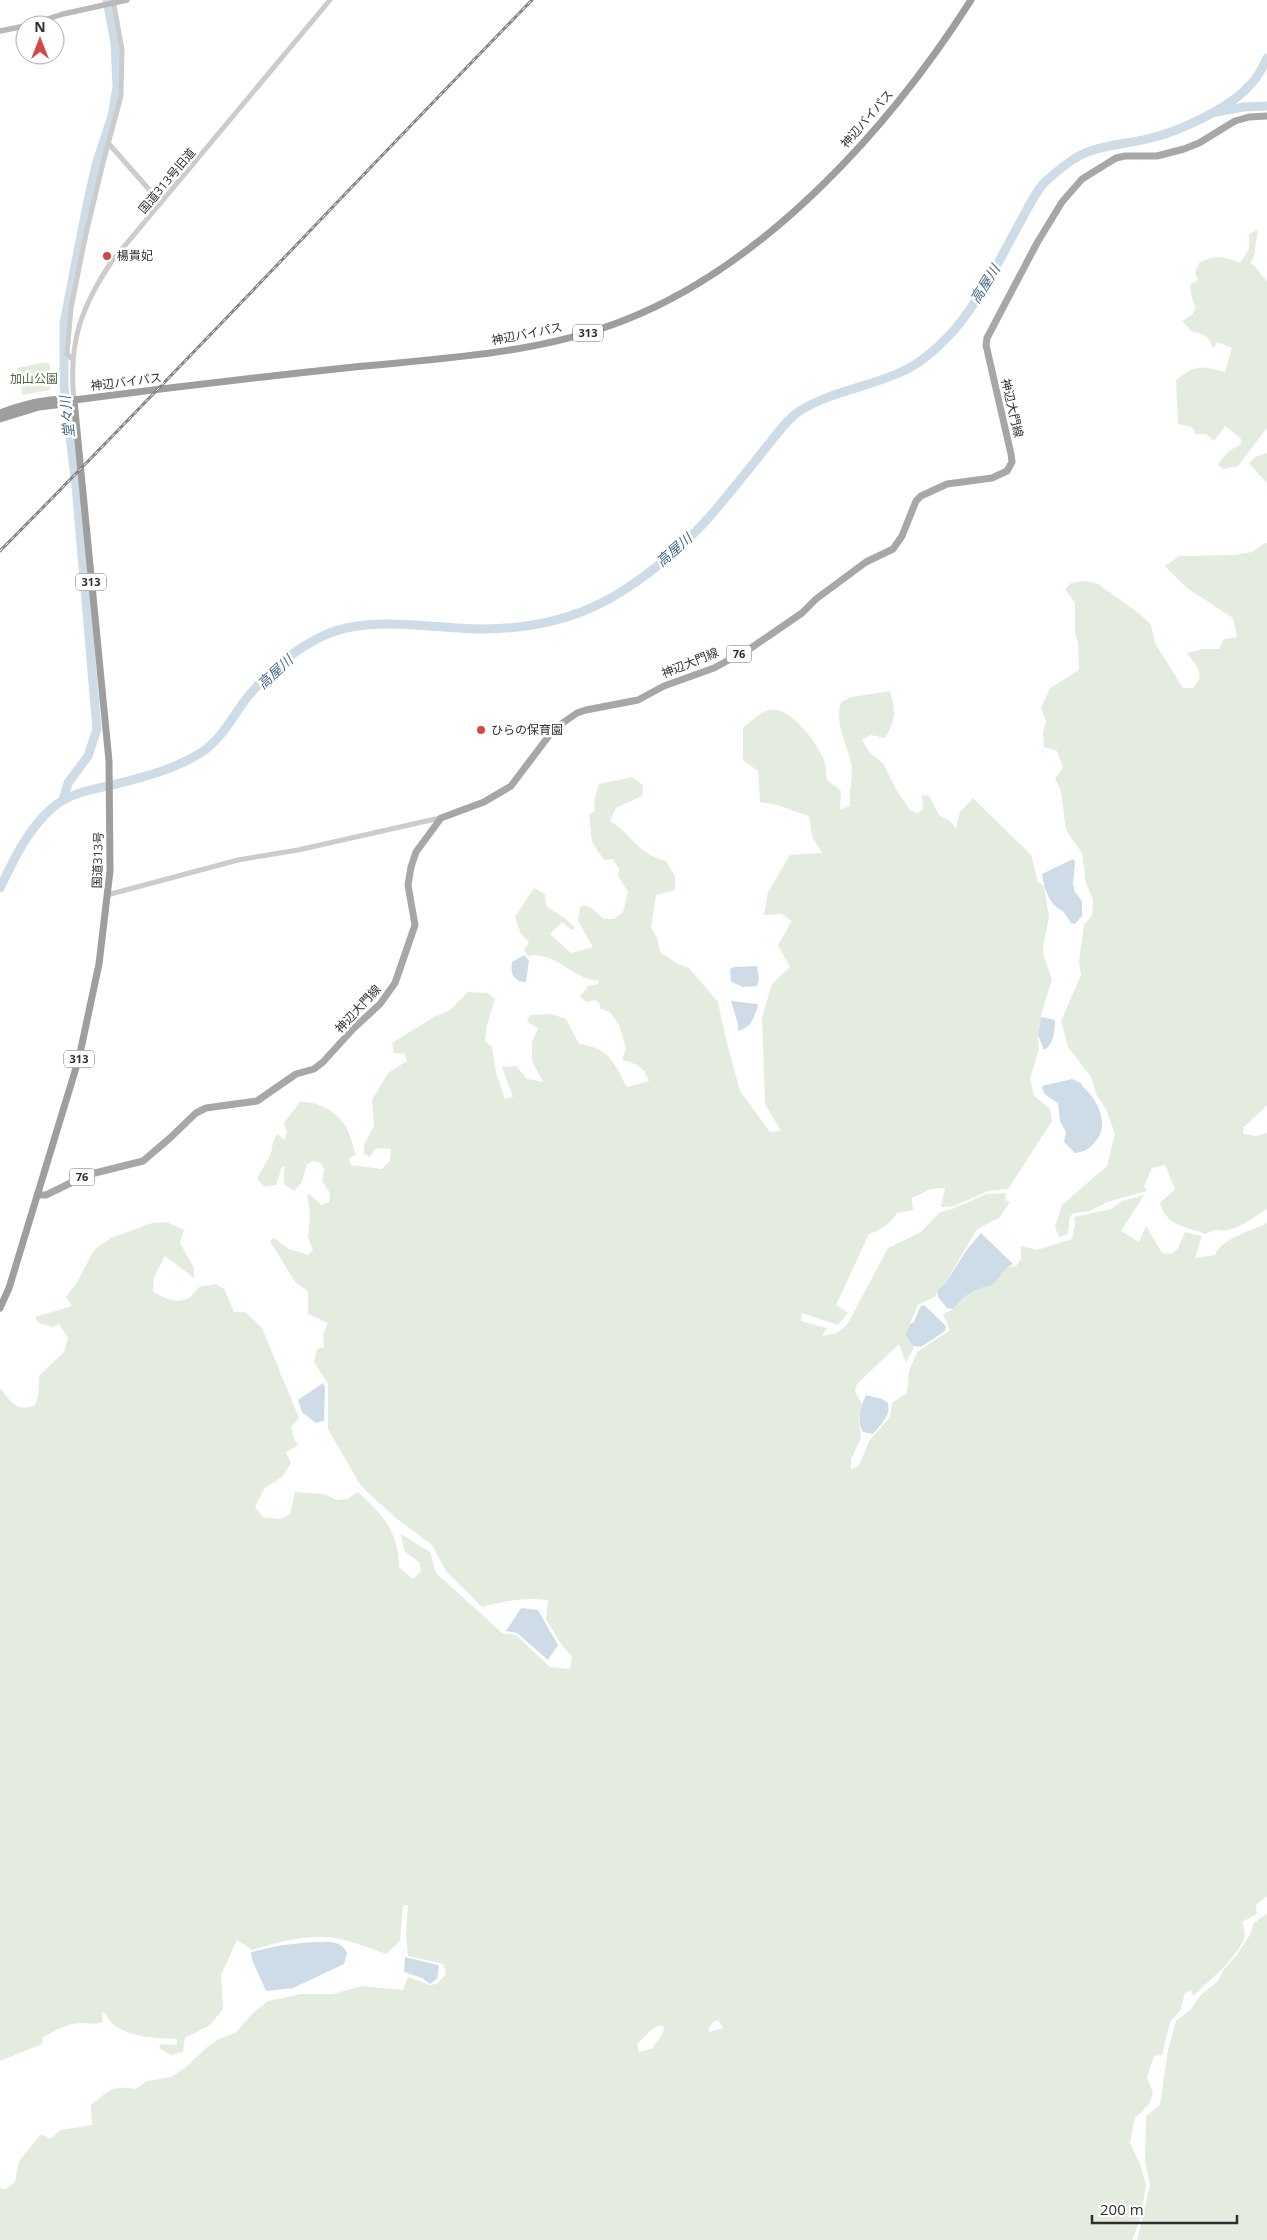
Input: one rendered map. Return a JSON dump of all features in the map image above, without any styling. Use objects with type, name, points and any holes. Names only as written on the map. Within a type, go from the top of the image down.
[{"type":"highway","name":"神辺バイパス","points":[[67,401],[232,380],[497,352],[585,333],[646,312],[718,272],[777,227],[818,190],[910,86],[971,0]]},
{"type":"highway","points":[[0,413],[37,402],[67,401]]},
{"type":"highway","points":[[0,419],[67,401]]},
{"type":"highway","name":"国道313号","points":[[0,1308],[9,1288],[80,1058],[99,964],[107,895],[110,801],[109,765],[67,401]]},
{"type":"main road","points":[[60,15],[127,0]]},
{"type":"main road","points":[[0,31],[15,28]]},
{"type":"main road","name":"神辺大門線","points":[[38,1195],[46,1195],[87,1175],[143,1161],[196,1113],[206,1108],[257,1101],[296,1074],[314,1069],[380,1004],[395,983],[414,925],[408,885],[411,867],[416,852],[440,818],[484,802],[512,786],[554,729],[577,714],[586,710],[638,700],[664,686],[714,668],[751,648],[802,613],[816,599],[866,562],[893,549],[902,536],[916,500],[921,496],[946,484],[992,478],[1007,470],[1012,462],[1011,454],[986,345],[987,338],[1037,243],[1070,191],[1099,167],[1116,158],[1125,156],[1157,156],[1184,149],[1199,143],[1234,121],[1248,116],[1267,116]]},
{"type":"street","points":[[96,0],[97,7]]},
{"type":"street","name":"国道313号旧道","points":[[67,401],[80,321],[94,288],[112,261],[330,0]]},
{"type":"street","points":[[73,360],[68,354],[71,308],[94,197],[121,96],[123,79],[122,49],[110,3]]},
{"type":"street","points":[[109,144],[161,203]]},
{"type":"street","points":[[107,895],[238,860],[305,848],[440,818]]},
{"type":"green space","points":[[1258,229],[1254,256],[1250,264],[1254,265],[1267,282],[1267,428],[1238,466],[1223,469],[1218,464],[1229,451],[1241,444],[1241,439],[1225,426],[1214,441],[1206,434],[1196,434],[1192,427],[1178,424],[1176,380],[1189,371],[1199,368],[1210,368],[1225,372],[1232,348],[1217,342],[1213,349],[1206,336],[1192,332],[1182,321],[1192,315],[1196,307],[1192,299],[1190,285],[1198,280],[1195,272],[1199,263],[1220,257],[1240,263],[1249,249],[1249,234]]},
{"type":"green space","name":"加山公園","points":[[46,362],[50,365],[51,387],[49,390],[23,395],[17,368]]},
{"type":"green space","points":[[1267,453],[1267,483],[1249,463],[1255,457]]},
{"type":"green space","points":[[1267,543],[1267,1105],[1244,1127],[1243,1134],[1256,1136],[1267,1133],[1267,1209],[1238,1226],[1228,1230],[1215,1230],[1206,1234],[1177,1224],[1166,1216],[1160,1203],[1175,1189],[1165,1165],[1152,1168],[1144,1186],[1147,1191],[1107,1202],[1090,1211],[1075,1213],[1070,1216],[1068,1234],[1059,1237],[1055,1227],[1062,1205],[1107,1166],[1115,1134],[1106,1109],[1096,1094],[1091,1077],[1068,1047],[1061,1021],[1081,975],[1079,961],[1084,925],[1092,915],[1093,900],[1086,883],[1082,853],[1066,830],[1061,792],[1055,778],[1063,768],[1057,751],[1044,747],[1043,732],[1046,721],[1041,708],[1050,688],[1079,670],[1078,643],[1075,632],[1075,603],[1065,589],[1071,583],[1086,581],[1098,584],[1141,615],[1151,625],[1155,643],[1183,688],[1193,688],[1199,678],[1199,670],[1187,653],[1202,649],[1219,649],[1224,639],[1237,637],[1233,618],[1187,588],[1165,566],[1179,556],[1235,555],[1252,552]]},
{"type":"green space","points":[[890,691],[894,715],[885,738],[871,735],[862,740],[870,753],[883,763],[896,789],[910,810],[917,813],[923,810],[922,795],[929,796],[939,815],[949,820],[956,829],[960,812],[973,798],[1031,855],[1038,882],[1044,886],[1049,917],[1043,947],[1044,957],[1052,979],[1042,1012],[1038,1035],[1039,1049],[1030,1079],[1034,1096],[1050,1109],[1052,1121],[1008,1189],[988,1191],[954,1206],[941,1207],[945,1188],[931,1189],[912,1198],[913,1210],[897,1213],[885,1226],[869,1234],[836,1305],[848,1313],[838,1325],[802,1313],[801,1321],[827,1328],[822,1336],[837,1333],[847,1325],[888,1248],[921,1232],[940,1212],[987,1194],[1006,1193],[1005,1200],[1010,1202],[999,1218],[975,1232],[945,1284],[937,1290],[936,1296],[918,1305],[905,1335],[914,1348],[906,1362],[899,1344],[857,1384],[855,1392],[862,1404],[859,1419],[861,1438],[851,1459],[851,1469],[859,1466],[869,1441],[890,1417],[892,1403],[907,1393],[909,1371],[917,1352],[950,1330],[943,1314],[954,1309],[957,1302],[979,1288],[990,1286],[997,1280],[1005,1267],[1016,1266],[1021,1259],[1021,1246],[1037,1250],[1072,1239],[1075,1225],[1074,1217],[1111,1209],[1122,1201],[1144,1195],[1121,1231],[1139,1242],[1146,1226],[1162,1253],[1172,1254],[1178,1248],[1185,1232],[1202,1236],[1195,1258],[1215,1255],[1230,1239],[1267,1223],[1267,1896],[1256,1905],[1257,1914],[1242,1922],[1244,1939],[1239,1949],[1214,1977],[1193,1996],[1191,1990],[1185,1993],[1180,2011],[1170,2022],[1162,2055],[1154,2056],[1147,2077],[1153,2093],[1150,2102],[1135,2117],[1130,2143],[1140,2164],[1146,2185],[1140,2220],[1132,2240],[0,2240],[0,2188],[6,2189],[15,2182],[19,2161],[41,2134],[50,2139],[61,2130],[92,2125],[91,2105],[107,2092],[116,2088],[136,2089],[147,2081],[171,2077],[219,2039],[235,2033],[253,2013],[268,2001],[302,1994],[333,1994],[362,1986],[403,1990],[408,1977],[430,1985],[437,1984],[446,1974],[443,1964],[408,1956],[406,1934],[408,1905],[403,1905],[400,1941],[386,1954],[333,1938],[310,1937],[252,1950],[237,1940],[221,1975],[223,2009],[210,2025],[185,2038],[183,2052],[171,2055],[159,2048],[161,2044],[177,2045],[177,2039],[147,2037],[127,2032],[118,2027],[102,2012],[103,2022],[94,2024],[79,2023],[65,2026],[43,2037],[42,2044],[0,2061],[0,1388],[18,1407],[23,1408],[35,1405],[38,1397],[39,1376],[64,1352],[68,1338],[59,1324],[53,1327],[38,1323],[35,1317],[72,1306],[66,1297],[76,1284],[94,1250],[111,1238],[152,1223],[167,1222],[184,1230],[180,1243],[194,1268],[194,1278],[165,1256],[154,1277],[153,1292],[178,1301],[189,1298],[199,1287],[216,1284],[224,1289],[234,1312],[245,1312],[262,1328],[299,1418],[291,1427],[294,1439],[298,1445],[286,1452],[291,1463],[283,1476],[264,1489],[255,1507],[263,1517],[281,1519],[290,1514],[295,1492],[325,1494],[336,1500],[347,1499],[358,1492],[375,1508],[388,1525],[396,1544],[399,1567],[413,1579],[421,1571],[419,1562],[404,1551],[401,1534],[430,1552],[436,1573],[502,1633],[516,1635],[550,1667],[570,1669],[572,1657],[546,1620],[548,1600],[515,1600],[482,1607],[446,1571],[432,1545],[397,1519],[366,1491],[358,1481],[328,1429],[328,1384],[314,1362],[317,1349],[324,1347],[323,1335],[328,1323],[308,1314],[308,1291],[295,1282],[270,1241],[274,1238],[289,1249],[308,1255],[313,1250],[308,1237],[310,1214],[307,1194],[311,1195],[321,1205],[329,1202],[330,1193],[322,1181],[324,1169],[321,1163],[313,1161],[307,1164],[302,1182],[294,1191],[284,1184],[284,1167],[282,1167],[276,1185],[265,1187],[257,1179],[270,1156],[276,1136],[278,1134],[284,1140],[287,1133],[284,1123],[300,1102],[325,1107],[340,1119],[348,1131],[356,1154],[349,1159],[351,1165],[382,1169],[390,1161],[391,1149],[376,1148],[370,1157],[364,1154],[364,1144],[374,1126],[372,1100],[388,1073],[407,1061],[404,1053],[394,1053],[392,1043],[434,1017],[450,1010],[468,992],[487,993],[495,999],[487,1025],[485,1041],[492,1047],[496,1073],[505,1099],[513,1097],[502,1067],[516,1066],[527,1079],[543,1082],[532,1061],[532,1042],[538,1028],[527,1022],[530,1015],[551,1014],[566,1019],[579,1044],[598,1049],[604,1053],[614,1063],[627,1087],[649,1081],[645,1072],[639,1066],[622,1060],[626,1048],[619,1025],[610,1012],[601,1009],[599,1003],[595,1000],[587,1002],[580,997],[588,986],[598,984],[599,981],[583,977],[550,958],[535,955],[528,956],[524,950],[529,942],[521,934],[515,917],[534,888],[545,894],[546,906],[566,919],[575,928],[572,930],[562,922],[550,934],[571,953],[593,947],[578,921],[580,907],[585,905],[593,909],[604,919],[614,919],[623,912],[628,892],[618,876],[619,869],[613,859],[604,860],[592,842],[589,814],[595,811],[594,800],[599,784],[632,777],[643,785],[642,796],[616,808],[610,821],[648,854],[666,861],[675,876],[675,890],[656,895],[651,927],[657,938],[660,952],[678,964],[689,968],[718,1002],[740,1091],[770,1132],[781,1131],[765,1104],[762,1017],[772,984],[790,967],[778,945],[792,921],[781,914],[764,915],[768,892],[790,855],[822,853],[812,836],[809,816],[774,804],[760,802],[758,771],[743,760],[743,728],[758,715],[769,710],[777,710],[794,719],[821,753],[825,762],[827,780],[841,791],[840,810],[850,806],[852,773],[851,763],[840,726],[839,710],[841,702],[851,697]],"holes":[[[718,2020],[723,2028],[710,2032],[708,2029],[713,2022]],[[660,2025],[664,2027],[663,2031],[653,2048],[639,2052],[637,2044],[650,2031]]]},
{"type":"green space","points":[[1267,1913],[1267,2240],[1137,2240],[1150,2185],[1145,2162],[1146,2116],[1160,2105],[1168,2050],[1176,2021],[1190,2010],[1201,1995],[1218,1981],[1224,1969],[1236,1956],[1251,1933],[1253,1924]]},
{"type":"shaded area","points":[[1073,859],[1075,862],[1073,884],[1075,892],[1082,901],[1082,916],[1075,924],[1071,923],[1063,911],[1054,905],[1044,885],[1042,874]]},
{"type":"shaded area","points":[[524,955],[529,961],[526,982],[522,982],[518,981],[512,974],[512,962]]},
{"type":"shaded area","points":[[757,966],[759,979],[757,986],[743,987],[731,982],[730,969],[734,967]]},
{"type":"shaded area","points":[[731,1001],[757,1004],[758,1006],[749,1025],[738,1031],[738,1024]]},
{"type":"shaded area","points":[[1041,1017],[1055,1020],[1052,1041],[1044,1050],[1038,1035]]},
{"type":"shaded area","points":[[1072,1079],[1081,1083],[1091,1095],[1098,1106],[1102,1118],[1099,1137],[1089,1148],[1075,1153],[1064,1142],[1066,1132],[1060,1121],[1058,1103],[1045,1094],[1042,1089],[1042,1086]]},
{"type":"shaded area","points":[[981,1233],[1013,1264],[1005,1269],[994,1284],[980,1288],[968,1295],[954,1309],[947,1308],[938,1297],[937,1290],[945,1284],[966,1251]]},
{"type":"shaded area","points":[[924,1305],[946,1326],[945,1331],[921,1347],[913,1346],[905,1335],[910,1324],[914,1322],[920,1307]]},
{"type":"shaded area","points":[[323,1383],[325,1387],[324,1421],[316,1423],[302,1412],[298,1400]]},
{"type":"shaded area","points":[[866,1395],[882,1399],[888,1403],[889,1408],[887,1416],[873,1434],[863,1432],[860,1423],[861,1409]]},
{"type":"shaded area","points":[[521,1608],[538,1610],[558,1645],[548,1660],[517,1633],[506,1631]]},
{"type":"shaded area","points":[[333,1942],[341,1945],[347,1953],[344,1964],[293,1988],[266,1991],[252,1960],[251,1952],[283,1945]]},
{"type":"shaded area","points":[[405,1957],[438,1965],[437,1979],[430,1984],[422,1978],[404,1972]]},
{"type":"waterway","name":"堂々川","points":[[63,800],[68,783],[88,756],[97,729],[76,486],[64,386],[64,323],[87,205],[96,165],[112,116],[117,87],[115,43],[107,0]]},
{"type":"waterway","name":"高屋川","points":[[0,888],[16,855],[36,825],[52,808],[73,795],[158,772],[202,752],[220,736],[243,703],[264,679],[303,647],[331,632],[374,624],[479,629],[522,627],[563,618],[583,611],[621,592],[688,540],[734,488],[783,426],[801,410],[824,399],[887,378],[907,369],[922,360],[943,342],[973,305],[1036,194],[1043,184],[1055,173],[1087,152],[1163,135],[1204,118],[1241,94],[1255,79],[1267,58]]},
{"type":"waterway","points":[[1216,112],[1244,107],[1267,106]]},
{"type":"railway","points":[[0,551],[532,0]]},
{"type":"place","name":"楊貴妃","points":[[107,256]]},
{"type":"place","name":"ひらの保育園","points":[[481,730]]}]
